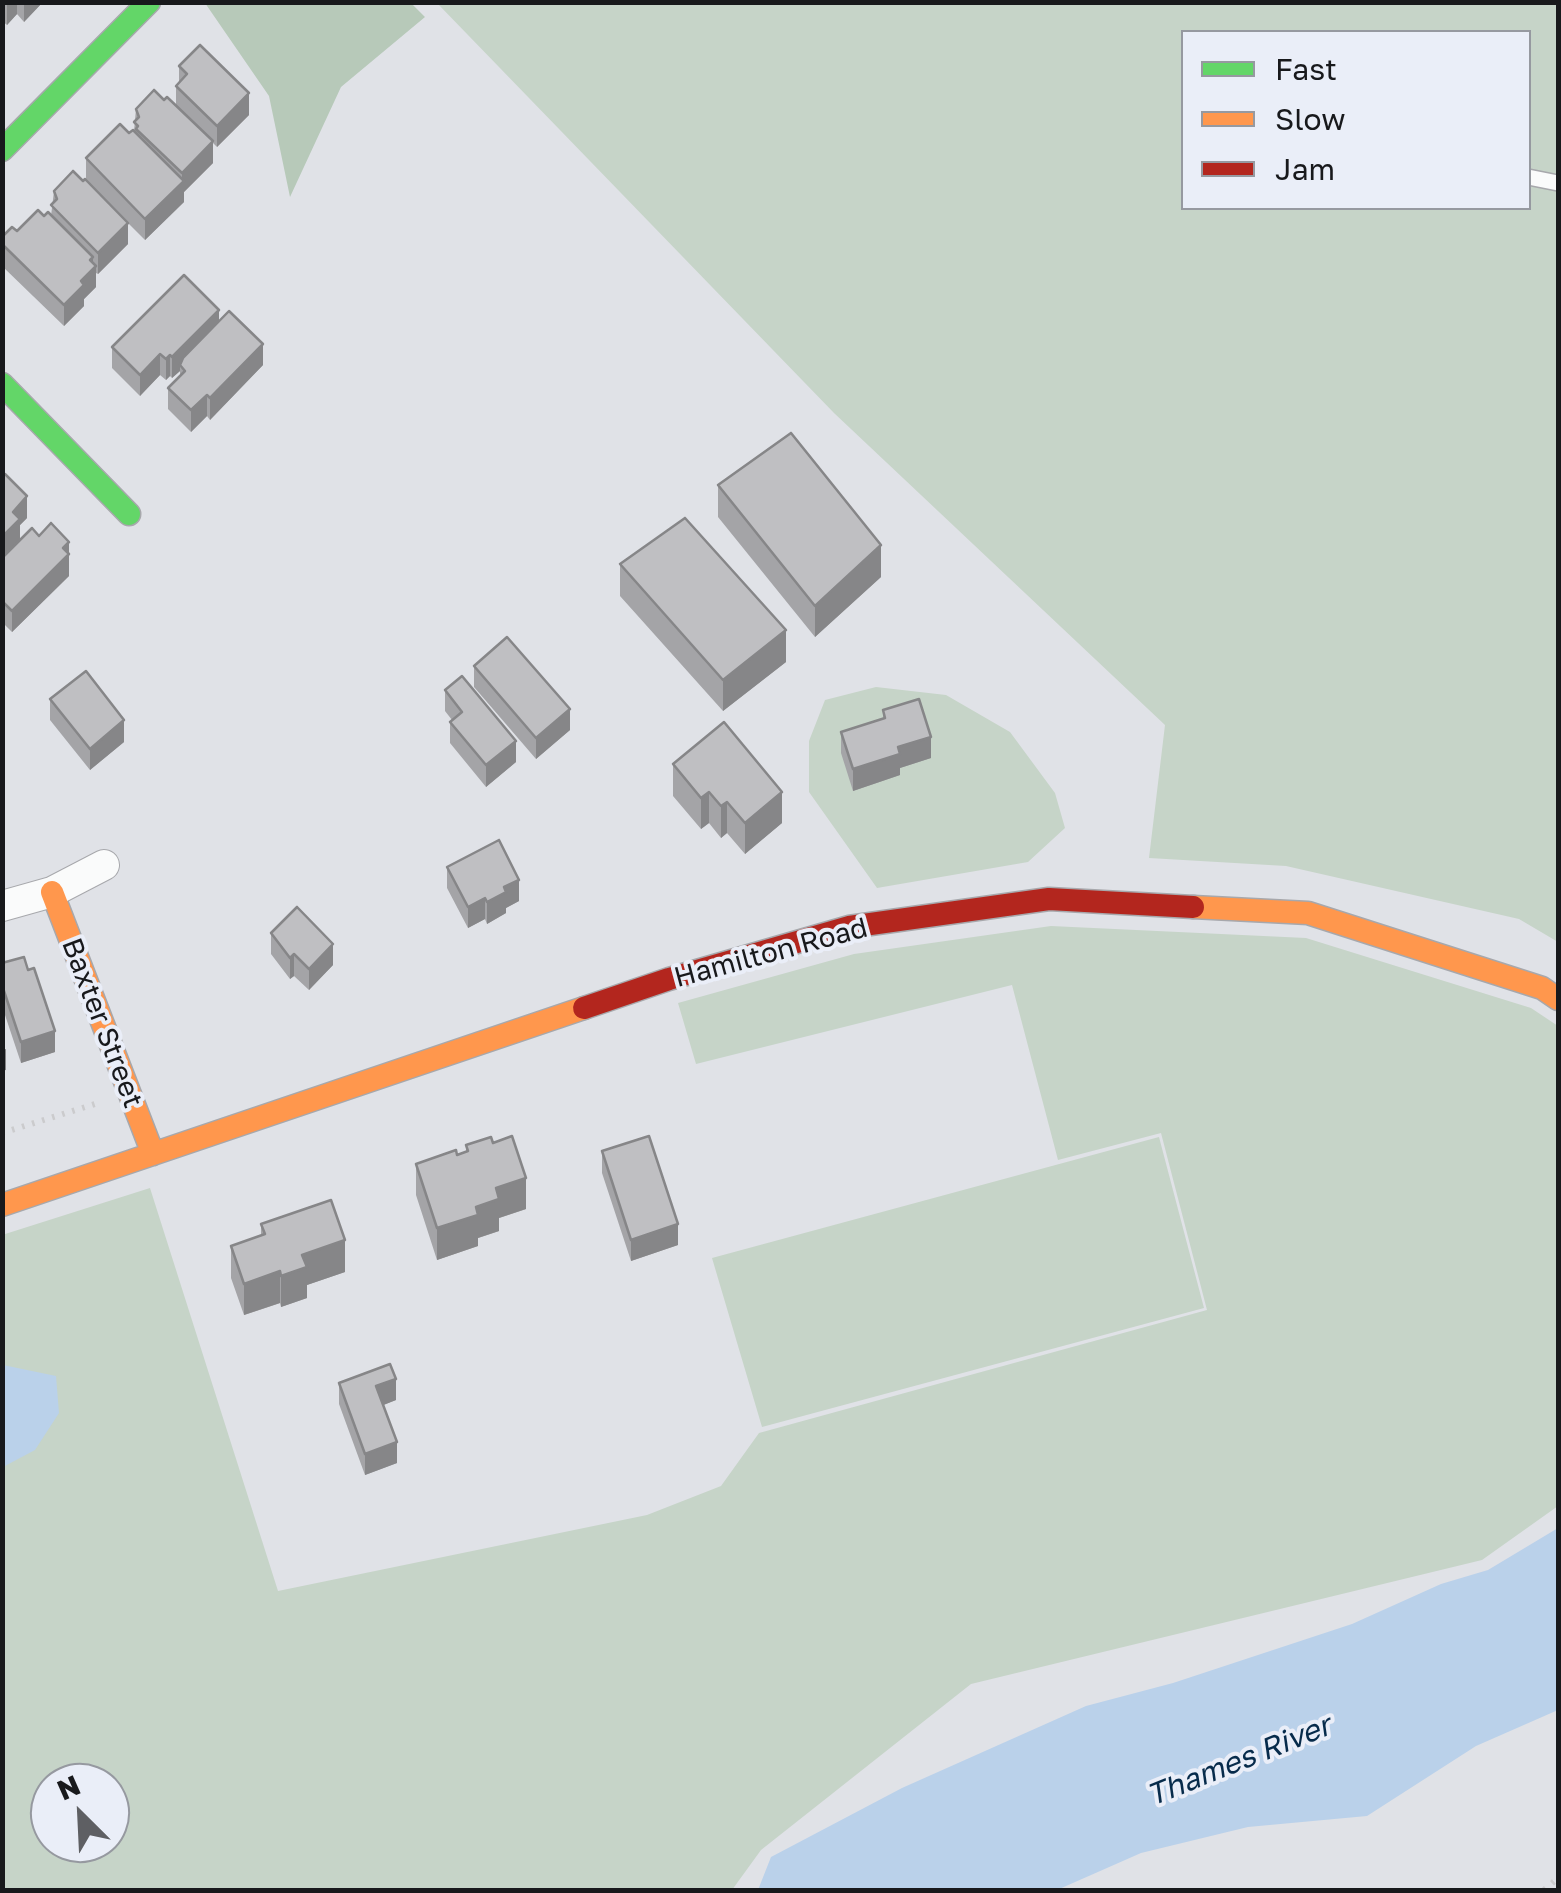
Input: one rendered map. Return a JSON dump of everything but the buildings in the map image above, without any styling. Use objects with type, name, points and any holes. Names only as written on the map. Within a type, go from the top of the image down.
[{"type":"main road","points":[[2,150],[150,2]]},
{"type":"main road","points":[[2,384],[129,514]]},
{"type":"main road","name":"Baxter Street","points":[[52,892],[153,1154]]},
{"type":"main road","name":"Hamilton Road","points":[[2,1205],[659,982],[849,927],[1049,898],[1308,912],[1542,988],[1558,999]]},
{"type":"street","points":[[2,906],[52,892],[104,865]]},
{"type":"lane","points":[[1531,178],[1558,183]]},
{"type":"path","points":[[2,1133],[129,1093]]},
{"type":"path","points":[[1544,1890],[1558,1878]]},
{"type":"green space","points":[[205,3],[411,3],[425,17],[341,87],[290,197],[269,96]]},
{"type":"green space","points":[[437,3],[1558,3],[1558,942],[1519,919],[1286,866],[1149,858],[1165,725],[834,413]]},
{"type":"green space","points":[[876,687],[946,695],[1010,732],[1055,793],[1065,828],[1028,862],[877,888],[809,792],[809,741],[825,700]]},
{"type":"green space","points":[[1051,926],[1306,938],[1531,1008],[1558,1026],[1558,1506],[1482,1560],[971,1684],[761,1850],[732,1890],[3,1890],[2,1235],[150,1188],[278,1591],[647,1515],[721,1486],[759,1433],[1207,1310],[1161,1133],[1058,1160],[1012,985],[696,1064],[678,1003],[854,954]]},
{"type":"green space","points":[[1159,1137],[1204,1308],[762,1427],[712,1258]]},
{"type":"water","points":[[3,1365],[56,1376],[59,1413],[35,1450],[3,1467]]},
{"type":"water","name":"Thames River","points":[[1558,1528],[1558,1710],[1476,1746],[1367,1816],[1248,1827],[1141,1853],[1057,1890],[758,1890],[771,1857],[902,1788],[1086,1706],[1173,1683],[1352,1624],[1441,1584],[1488,1570]]},
{"type":"traffic: fast","points":[[2,150],[149,2]]},
{"type":"traffic: fast","points":[[2,384],[129,514]]},
{"type":"traffic: slow","points":[[52,892],[153,1154]]},
{"type":"traffic: slow","points":[[1193,907],[1308,913],[1542,988],[1558,999]]},
{"type":"traffic: slow","points":[[2,1205],[584,1008]]},
{"type":"traffic: jam","points":[[584,1008],[849,927],[1049,899],[1193,907]]}]
